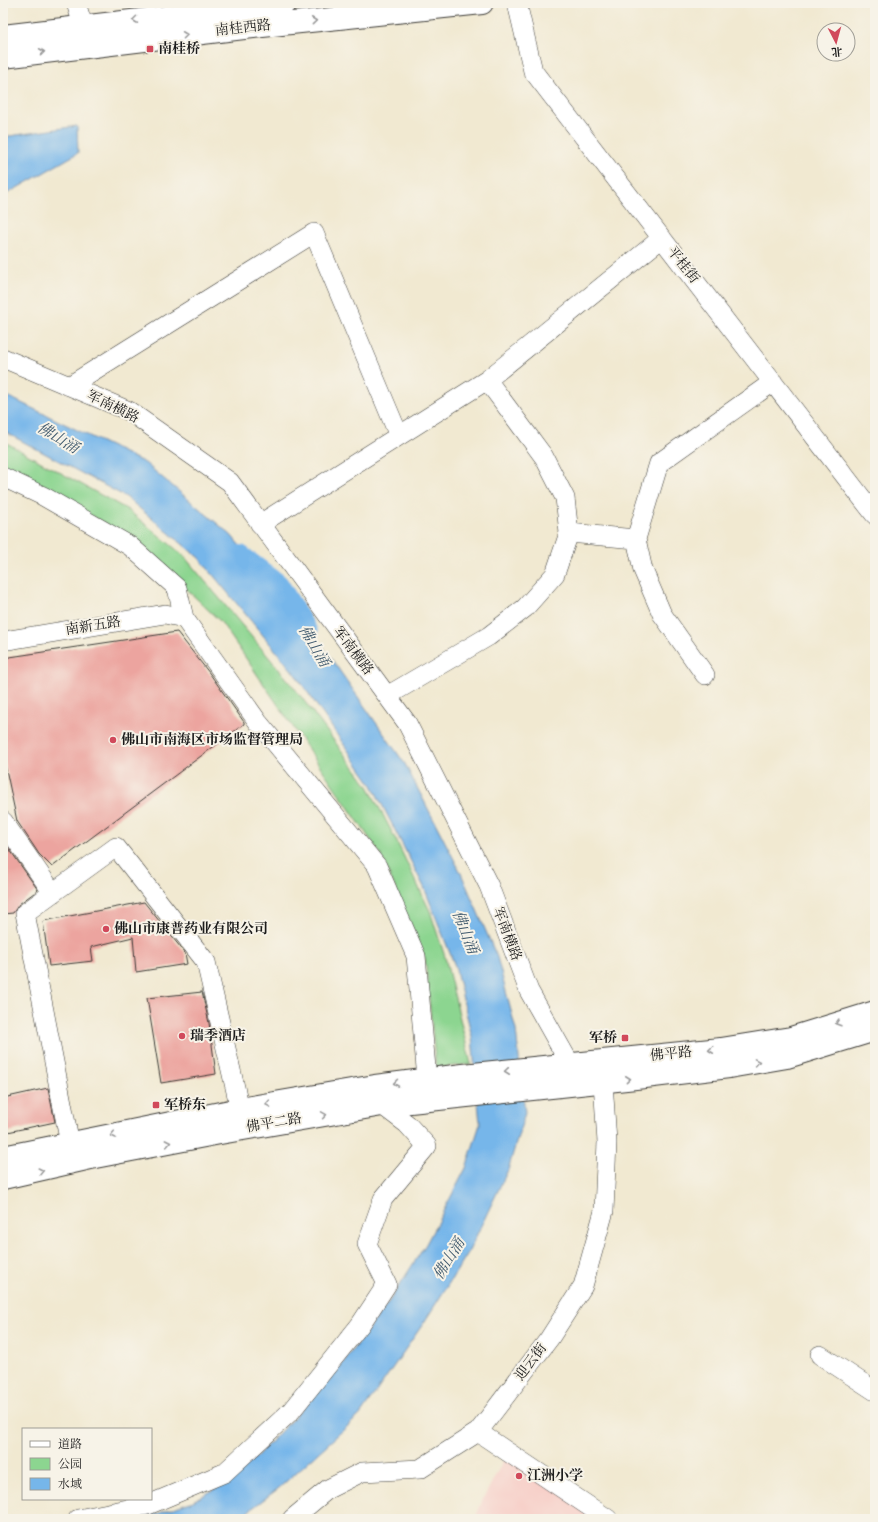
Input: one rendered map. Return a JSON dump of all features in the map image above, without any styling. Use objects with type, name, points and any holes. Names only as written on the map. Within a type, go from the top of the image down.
[{"type":"main road","name":"南桂西路","points":[[3,57],[86,36],[284,3]]},
{"type":"main road","name":"南桂西路","points":[[3,36],[86,36],[244,28],[482,3]]},
{"type":"main road","name":"佛平路","points":[[547,1077],[570,1064],[721,1049],[791,1038],[875,1012]]},
{"type":"main road","name":"佛平路","points":[[464,1085],[547,1077],[603,1082],[729,1067],[787,1057],[875,1030]]},
{"type":"main road","name":"佛平二路","points":[[3,1157],[240,1109],[427,1079],[464,1085]]},
{"type":"main road","name":"佛平二路","points":[[3,1178],[95,1157],[382,1105],[464,1085]]},
{"type":"street","points":[[76,3],[86,36]]},
{"type":"street","name":"平桂街","points":[[516,3],[533,71],[875,514]]},
{"type":"street","points":[[69,386],[314,233],[399,436]]},
{"type":"street","points":[[260,524],[487,380],[662,238]]},
{"type":"street","name":"军南横路","points":[[3,358],[128,412],[230,482],[407,724],[449,804],[489,886],[529,990],[570,1064]]},
{"type":"street","points":[[387,696],[489,636],[525,608],[555,574],[569,533],[565,498],[544,457],[487,380]]},
{"type":"street","points":[[705,675],[662,614],[643,570],[636,539],[660,463],[772,382]]},
{"type":"street","points":[[3,477],[43,496],[130,546],[177,588],[184,618],[258,722],[377,866],[416,956],[427,1079]]},
{"type":"street","points":[[569,533],[636,539]]},
{"type":"street","name":"南新五路","points":[[3,641],[165,614],[184,618]]},
{"type":"street","points":[[3,821],[53,893]]},
{"type":"street","points":[[70,1144],[25,913],[116,847],[206,962],[240,1109]]},
{"type":"street","name":"迎云街","points":[[292,1519],[328,1489],[362,1472],[420,1469],[478,1432],[548,1339],[583,1286],[604,1211],[607,1142],[603,1082]]},
{"type":"street","points":[[78,1519],[148,1504],[224,1473],[291,1411],[360,1325],[387,1284],[368,1244],[383,1199],[427,1146],[407,1124],[382,1105]]},
{"type":"street","points":[[820,1355],[875,1391]]},
{"type":"street","points":[[478,1432],[608,1519]]},
{"type":"shaded area","name":"江洲小学","points":[[508,1452],[608,1519],[475,1519],[483,1499]]},
{"type":"green space","points":[[3,441],[128,510],[183,555],[293,686],[368,786],[430,911],[445,957],[471,1064],[436,1068],[425,958],[381,855],[221,622],[134,539],[3,468]]},
{"type":"water","points":[[77,126],[78,153],[3,196],[3,137]]},
{"type":"water","points":[[3,394],[145,463],[231,535],[323,647],[405,764],[460,871],[497,957],[516,1030],[525,1113],[508,1170],[468,1253],[425,1321],[360,1415],[279,1488],[238,1519],[127,1519],[157,1514],[193,1501],[217,1488],[254,1459],[330,1380],[388,1303],[426,1244],[466,1168],[480,1124],[472,1037],[455,966],[424,887],[372,785],[295,674],[199,558],[126,497],[3,431]]},
{"type":"building","name":"佛山市南海区市场监督管理局","points":[[177,632],[210,674],[244,724],[52,867],[39,854],[17,821],[3,755],[3,658]]},
{"type":"building","points":[[3,840],[38,890],[19,904],[13,913],[3,914]]},
{"type":"building","name":"佛山市康普药业有限公司","points":[[144,902],[185,953],[187,964],[136,972],[133,937],[91,947],[93,961],[49,966],[43,921]]},
{"type":"building","name":"瑞季酒店","points":[[202,992],[209,1023],[216,1074],[161,1083],[147,998]]},
{"type":"building","points":[[48,1088],[55,1122],[3,1133],[3,1098]]},
{"type":"waterway","name":"佛山涌","points":[[240,557],[277,585],[306,633]]},
{"type":"place","name":"南桂桥","points":[[150,49]]},
{"type":"place","name":"佛山市南海区市场监督管理局","points":[[113,740]]},
{"type":"place","name":"佛山市康普药业有限公司","points":[[106,929]]},
{"type":"place","name":"瑞季酒店","points":[[182,1036]]},
{"type":"place","name":"军桥","points":[[625,1038]]},
{"type":"place","name":"军桥东","points":[[156,1105]]},
{"type":"place","name":"江洲小学","points":[[519,1476]]}]
